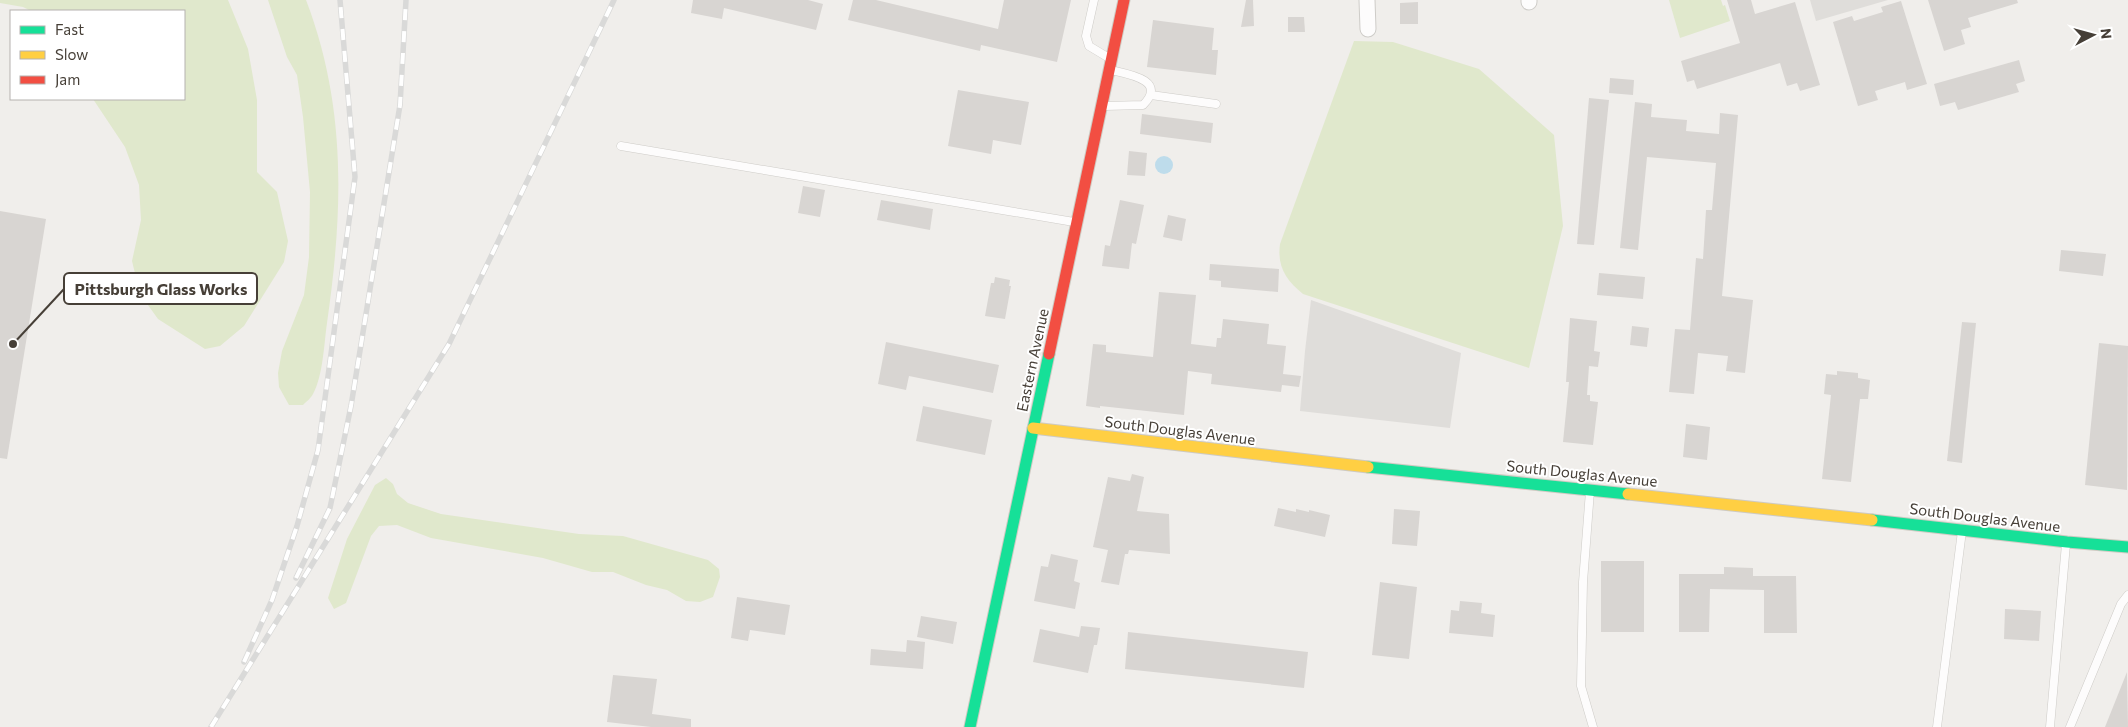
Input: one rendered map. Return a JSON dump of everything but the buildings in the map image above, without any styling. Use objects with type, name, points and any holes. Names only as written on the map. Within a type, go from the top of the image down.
[{"type":"street","name":"Eastern Avenue","points":[[970,727],[1124,0]]},
{"type":"street","points":[[1367,0],[1368,29]]},
{"type":"street","name":"South Douglas Avenue","points":[[1033,428],[1376,468],[1591,489],[2066,542],[2128,547]]},
{"type":"lane","points":[[1094,0],[1086,36],[1089,46],[1110,65],[1142,79],[1148,84],[1151,95],[1144,105],[1101,106]]},
{"type":"lane","points":[[1151,95],[1216,104]]},
{"type":"lane","points":[[621,146],[1076,223]]},
{"type":"lane","points":[[1591,489],[1583,582],[1581,686],[1593,727]]},
{"type":"lane","points":[[1937,727],[1962,529]]},
{"type":"lane","points":[[2050,727],[2066,542]]},
{"type":"lane","points":[[2070,727],[2121,604],[2128,595]]},
{"type":"green space","points":[[0,0],[228,0],[248,49],[257,100],[257,172],[277,192],[288,241],[284,262],[244,326],[220,346],[205,349],[158,319],[140,294],[132,261],[141,220],[139,185],[125,147],[94,100],[185,100],[185,10],[29,10],[23,7],[0,3]]},
{"type":"green space","points":[[268,0],[306,0],[329,80],[335,120],[338,200],[332,282],[323,360],[319,378],[312,395],[303,405],[289,405],[279,387],[278,373],[282,351],[304,295],[309,257],[310,192],[297,75],[287,57]]},
{"type":"green space","points":[[1669,0],[1721,0],[1723,6],[1725,5],[1730,21],[1680,38]]},
{"type":"green space","points":[[1354,41],[1393,42],[1479,69],[1554,135],[1563,226],[1529,368],[1303,294],[1287,278],[1281,266],[1280,244]]},
{"type":"green space","points":[[386,478],[393,484],[397,494],[408,503],[441,514],[579,534],[623,536],[708,560],[719,569],[720,577],[713,597],[700,602],[686,601],[667,590],[646,585],[613,572],[592,572],[543,558],[431,538],[397,525],[379,526],[371,536],[346,603],[334,609],[328,598],[347,539],[375,485]]},
{"type":"shaded area","points":[[1810,0],[1888,0],[1816,21]]},
{"type":"shaded area","points":[[1311,300],[1461,353],[1450,428],[1300,411]]},
{"type":"water","points":[[1160,156],[1168,156],[1173,161],[1171,172],[1160,174],[1155,169],[1155,161]]},
{"type":"railway","points":[[244,662],[272,600],[297,526],[318,450],[355,177],[340,0]]},
{"type":"railway","points":[[296,578],[330,508],[351,406],[400,105],[406,0]]},
{"type":"railway","points":[[211,727],[449,344],[614,0]]},
{"type":"traffic: fast","points":[[970,727],[1049,354]]},
{"type":"traffic: fast","points":[[1368,467],[1628,494]]},
{"type":"traffic: fast","points":[[1872,520],[2128,547]]},
{"type":"traffic: slow","points":[[1033,428],[1368,467]]},
{"type":"traffic: slow","points":[[1628,494],[1872,520]]},
{"type":"traffic: jam","points":[[1049,354],[1124,0]]},
{"type":"place","name":"Pittsburgh Glass Works","points":[[13,344]]}]
